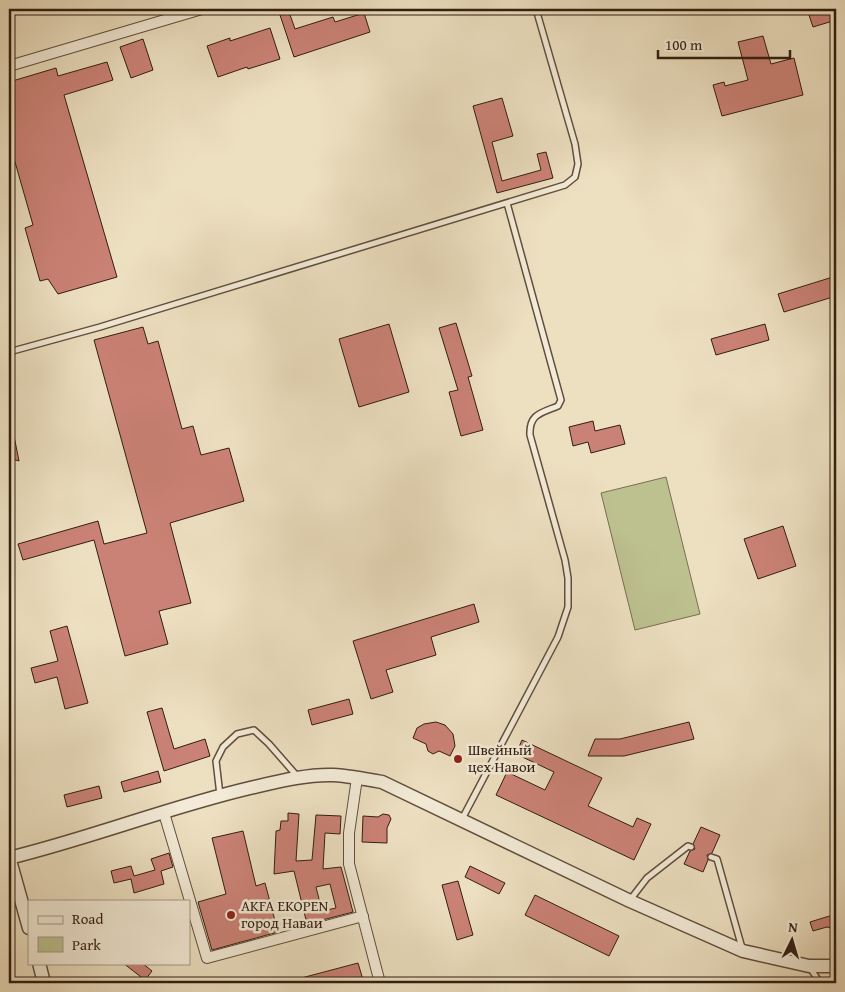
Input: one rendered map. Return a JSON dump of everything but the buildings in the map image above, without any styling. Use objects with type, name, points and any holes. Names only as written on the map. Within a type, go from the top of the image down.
[{"type":"street","points":[[9,66],[202,9]]},
{"type":"street","points":[[28,924],[9,858],[52,848],[220,795],[299,778],[332,775],[382,782],[630,901],[743,951],[809,966],[836,966]]},
{"type":"street","points":[[357,778],[349,833],[349,864],[380,983]]},
{"type":"street","points":[[164,813],[190,900]]},
{"type":"street","points":[[190,901],[207,958],[362,916]]},
{"type":"street","points":[[39,964],[44,983]]},
{"type":"lane","points":[[9,352],[100,327],[565,185],[575,177],[578,164],[575,144],[536,9]]},
{"type":"lane","points":[[462,820],[558,637],[568,608],[566,560],[529,426],[535,416],[558,406],[561,400],[507,203]]},
{"type":"lane","points":[[220,795],[216,761],[223,747],[237,734],[254,730],[299,778]]},
{"type":"lane","points":[[630,901],[648,878],[688,846],[690,847]]},
{"type":"lane","points":[[711,857],[717,859],[743,951]]},
{"type":"lane","points":[[809,966],[820,983]]},
{"type":"green space","points":[[666,477],[700,614],[635,630],[601,493]]},
{"type":"place","name":"Швейный цех Навои","points":[[458,759]]},
{"type":"place","name":"AKFA EKOPEN город Наваи","points":[[231,915]]}]
